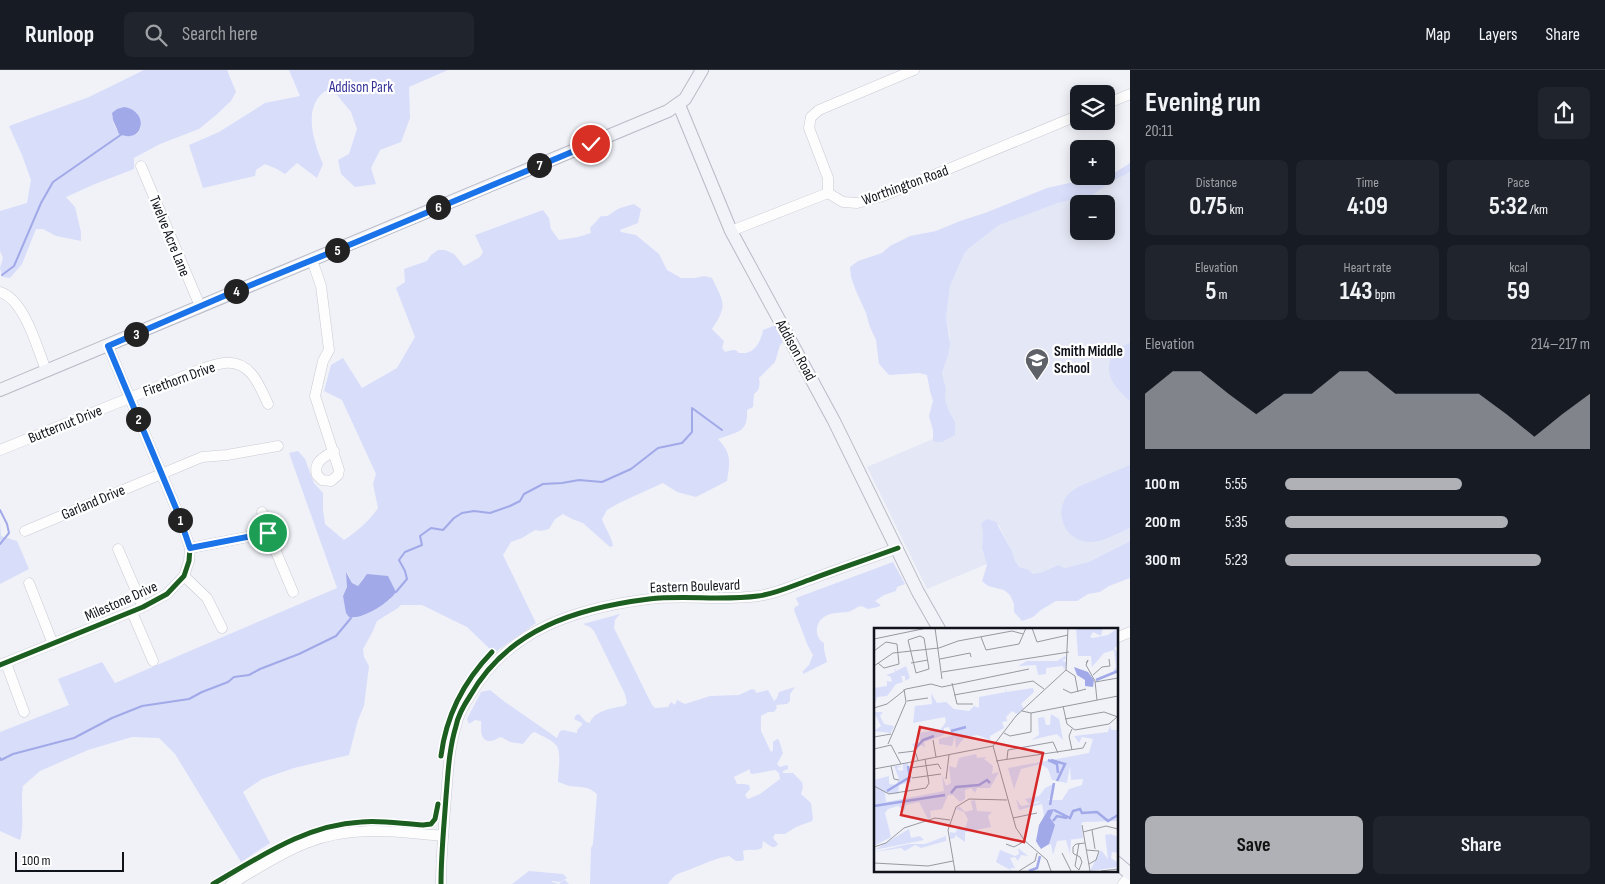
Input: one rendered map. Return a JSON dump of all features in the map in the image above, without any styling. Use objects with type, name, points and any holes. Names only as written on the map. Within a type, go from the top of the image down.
[{"type":"main road","points":[[0,390],[649,119],[679,105],[690,93],[702,70]]},
{"type":"main road","name":"Addison Road","points":[[679,105],[731,231],[807,368],[938,628]]},
{"type":"main road","points":[[1118,864],[1130,875]]},
{"type":"street","points":[[731,231],[828,193],[828,178],[809,128],[811,117],[819,110],[914,70]]},
{"type":"street","points":[[1115,100],[1130,94]]},
{"type":"street","name":"Worthington Road","points":[[828,193],[843,202],[860,204],[1070,119]]},
{"type":"street","name":"Twelve Acre Lane","points":[[141,166],[200,306]]},
{"type":"street","points":[[312,260],[320,286],[329,350],[323,361],[315,396],[334,451]]},
{"type":"street","points":[[0,292],[10,297],[22,311],[46,370]]},
{"type":"street","points":[[108,346],[178,513],[190,548],[189,561],[184,576],[207,598],[222,628]]},
{"type":"street","name":"Firethorn Drive","points":[[130,398],[204,368],[225,363],[238,365],[257,378],[268,404]]},
{"type":"street","name":"Butternut Drive","points":[[0,450],[130,398]]},
{"type":"street","name":"Garland Drive","points":[[25,531],[202,457],[236,454],[278,446]]},
{"type":"street","points":[[262,512],[268,533],[293,592]]},
{"type":"street","points":[[190,548],[268,533]]},
{"type":"street","name":"Eastern Boulevard","points":[[441,884],[450,753],[458,718],[471,693],[486,672],[506,650],[530,634],[567,617],[627,602],[671,598],[760,596],[898,548]]},
{"type":"street","points":[[118,549],[143,607]]},
{"type":"street","name":"Milestone Drive","points":[[3,664],[143,607],[167,594],[184,576]]},
{"type":"street","points":[[29,583],[53,644]]},
{"type":"street","points":[[132,612],[153,661]]},
{"type":"street","points":[[1118,637],[1130,632]]},
{"type":"street","points":[[3,664],[24,712]]},
{"type":"street","points":[[231,884],[304,843],[340,832],[379,830],[443,836]]},
{"type":"street","points":[[1123,884],[1130,875]]},
{"type":"shaded area","name":"Smith Middle School","points":[[1130,172],[1130,541],[1089,562],[1065,568],[1058,565],[1043,572],[1033,574],[1027,569],[1019,567],[997,522],[983,531],[982,548],[987,564],[927,589],[867,467],[933,440],[955,422],[945,399],[946,389],[942,373],[948,356],[950,336],[946,317],[950,286],[967,250],[999,225],[1070,200],[1070,240],[1115,240],[1115,195],[1093,195],[1106,185],[1115,185],[1115,180]]},
{"type":"green space","points":[[144,70],[227,70],[236,92],[231,101],[199,129],[160,144],[134,158],[134,169],[66,197],[75,207],[81,232],[81,241],[56,236],[43,229],[36,229],[22,264],[10,278],[2,277],[0,268],[3,258],[0,251],[0,211],[27,203],[31,180],[9,126],[89,97]],"holes":[[[129,108],[137,113],[141,128],[137,134],[122,135],[115,126],[112,114],[117,109]]]},
{"type":"green space","name":"Addison Park","points":[[289,70],[448,70],[409,87],[410,118],[401,142],[380,150],[371,168],[376,184],[355,187],[341,174],[338,160],[349,154],[357,129],[351,112],[337,95],[325,91],[318,98],[312,116],[316,146],[323,164],[317,178],[297,163],[285,174],[265,164],[256,170],[255,176],[203,188],[189,145],[219,132],[265,103],[300,96]]},
{"type":"green space","points":[[1130,163],[1130,172],[1115,180],[1116,172]]},
{"type":"green space","points":[[1070,183],[1070,185],[1106,185],[1093,195],[1070,195],[1070,200],[999,225],[964,254],[950,286],[946,317],[950,343],[942,373],[946,389],[945,399],[955,422],[955,435],[942,442],[935,442],[929,416],[933,401],[927,375],[919,373],[889,375],[879,364],[876,340],[851,277],[850,267],[858,261],[882,253],[890,246],[910,236],[936,231],[1047,188]]},
{"type":"green space","points":[[634,204],[641,209],[638,223],[620,230],[621,232],[636,235],[659,254],[667,270],[681,278],[704,276],[712,278],[721,299],[722,309],[712,329],[724,341],[722,348],[725,352],[734,350],[738,351],[738,353],[747,353],[757,346],[763,330],[776,325],[784,341],[780,345],[775,362],[759,378],[759,387],[754,394],[753,407],[747,410],[746,424],[736,433],[718,439],[726,449],[729,458],[727,481],[696,497],[677,492],[663,483],[619,503],[607,510],[602,519],[613,546],[610,547],[583,523],[563,514],[555,519],[549,529],[535,530],[511,542],[503,555],[536,623],[494,653],[467,627],[422,605],[401,605],[377,621],[363,649],[364,657],[369,666],[364,706],[358,720],[349,755],[294,768],[262,779],[243,792],[270,843],[241,862],[175,754],[159,738],[132,737],[88,750],[40,771],[23,786],[20,840],[0,831],[0,732],[69,705],[58,679],[102,662],[115,683],[337,588],[289,453],[298,451],[305,459],[314,483],[323,493],[325,524],[344,540],[363,526],[378,508],[373,484],[376,474],[342,400],[324,391],[331,365],[343,358],[362,388],[397,368],[415,337],[396,288],[405,282],[404,269],[427,261],[438,250],[445,250],[454,254],[464,266],[480,257],[483,252],[475,235],[543,210],[549,218],[551,229],[559,240],[591,233],[590,228],[601,216],[608,216],[618,209]],"holes":[[[347,572],[352,583],[358,586],[364,577],[391,599],[369,613],[354,618],[343,596],[347,587]]]},
{"type":"green space","points":[[1130,343],[1130,401],[1113,382],[1109,365],[1111,358],[1122,357],[1124,353],[1122,346]]},
{"type":"green space","points":[[1130,465],[1130,528],[1108,538],[1091,542],[1073,537],[1062,521],[1062,508],[1067,496],[1078,487]]},
{"type":"green space","points":[[987,519],[997,522],[1019,567],[1027,569],[1033,574],[1043,572],[1058,565],[1065,568],[1089,562],[1130,541],[1130,578],[1109,586],[1100,592],[1088,594],[1077,601],[1056,601],[1033,617],[1022,621],[1014,612],[1014,604],[1010,595],[1004,590],[988,586],[982,581],[987,565],[982,548],[983,531],[981,524]]},
{"type":"green space","points":[[0,521],[1,536],[17,541],[29,569],[0,584]]},
{"type":"green space","points":[[893,562],[905,584],[897,587],[896,591],[884,595],[875,601],[881,605],[878,607],[868,609],[859,606],[851,611],[829,614],[824,617],[817,626],[817,634],[824,643],[827,662],[803,674],[813,655],[794,610],[799,605],[796,598]]},
{"type":"green space","points":[[620,614],[615,620],[614,628],[655,708],[668,707],[671,702],[675,705],[677,700],[685,704],[710,696],[739,695],[752,689],[756,693],[768,690],[774,701],[779,692],[795,687],[790,694],[790,701],[787,704],[776,705],[777,708],[774,712],[768,712],[761,716],[761,731],[771,752],[773,750],[773,742],[777,739],[779,740],[783,753],[777,764],[780,767],[787,765],[788,769],[783,771],[783,773],[793,773],[802,782],[801,794],[811,803],[812,821],[796,827],[785,834],[775,834],[773,838],[778,844],[775,847],[763,841],[762,848],[743,851],[744,860],[736,861],[729,856],[719,858],[678,874],[668,884],[590,884],[591,848],[593,844],[597,794],[587,788],[569,786],[558,782],[559,752],[556,745],[549,739],[535,732],[523,744],[510,742],[501,737],[491,741],[486,740],[482,736],[481,721],[475,720],[469,724],[467,719],[481,692],[490,690],[557,738],[560,731],[563,730],[577,733],[582,723],[574,719],[576,715],[579,714],[586,722],[590,723],[599,713],[624,706],[627,703],[625,694],[594,631],[583,624]],"holes":[[[750,769],[750,773],[775,770],[779,773],[780,779],[760,794],[748,799],[745,795],[750,789],[749,785],[737,784],[734,777]]]},
{"type":"green space","points":[[529,871],[563,874],[567,878],[560,882],[552,881],[559,884],[512,884]]},
{"type":"green space","points":[[565,880],[569,884],[559,884]]},
{"type":"water","points":[[124,107],[132,109],[140,120],[141,126],[139,131],[134,135],[119,134],[113,120],[112,113]]},
{"type":"water","points":[[346,572],[352,583],[358,586],[367,574],[388,576],[396,592],[388,601],[375,610],[361,616],[349,617],[346,613],[343,596],[347,587]]},
{"type":"waterway","points":[[2,275],[14,266],[41,203],[53,182],[122,134]]},
{"type":"waterway","points":[[396,592],[407,579],[399,560],[405,552],[422,545],[420,536],[431,528],[443,530],[454,518],[462,513],[474,511],[490,513],[510,506],[520,501],[524,494],[543,484],[579,480],[602,482],[631,469],[658,448],[682,443],[692,432],[692,408],[722,430]]},
{"type":"waterway","points":[[0,510],[9,533],[0,544]]},
{"type":"waterway","points":[[0,758],[1,760],[13,754],[74,738],[112,718],[142,706],[189,699],[228,682],[234,677],[249,675],[336,636],[351,618]]},
{"type":"cycle path","points":[[0,665],[143,607],[167,594],[184,576],[189,561],[190,548],[178,513],[108,346]]},
{"type":"cycle path","points":[[441,884],[448,770],[458,718],[461,710],[486,673],[504,654],[524,638],[571,616],[622,603],[663,598],[731,598],[771,594],[898,548]]},
{"type":"cycle path","points":[[441,756],[447,727],[458,700],[473,675],[492,652]]},
{"type":"cycle path","points":[[213,884],[266,853],[321,829],[340,824],[369,822],[431,824],[435,819],[438,804]]},
{"type":"place","name":"Smith Middle School","points":[[1037,381]]},
{"type":"route","points":[[268,533],[190,548],[178,513],[108,346],[591,144]]}]
